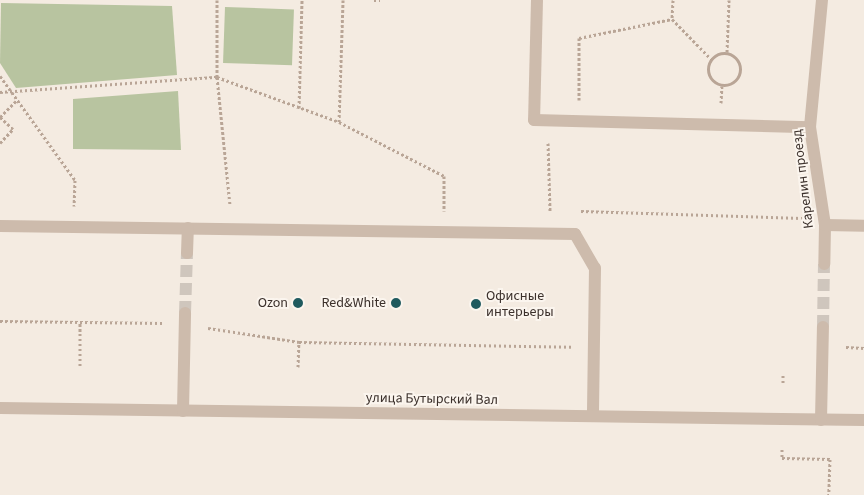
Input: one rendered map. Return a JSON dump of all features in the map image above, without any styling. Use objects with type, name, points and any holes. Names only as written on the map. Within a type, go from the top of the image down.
[{"type":"street","points":[[537,0],[534,120],[810,127]]},
{"type":"street","name":"Карелин проезд","points":[[822,0],[810,127],[825,225],[824,264]]},
{"type":"street","points":[[825,225],[864,226]]},
{"type":"street","points":[[0,226],[575,234],[595,268],[592,416]]},
{"type":"street","points":[[187,253],[188,228]]},
{"type":"street","points":[[182,411],[185,319]]},
{"type":"street","points":[[821,420],[823,327]]},
{"type":"street","name":"улица Бутырский Вал","points":[[0,408],[864,420]]},
{"type":"path","points":[[217,0],[217,77],[233,229]]},
{"type":"path","points":[[299,108],[302,0]]},
{"type":"path","points":[[339,122],[343,0]]},
{"type":"path","points":[[374,0],[380,0]]},
{"type":"path","points":[[673,0],[672,20],[712,60]]},
{"type":"path","points":[[727,52],[729,0]]},
{"type":"path","points":[[579,121],[579,38],[672,20]]},
{"type":"path","points":[[727,52],[738,59],[741,71],[735,83],[722,86],[711,80],[708,67],[712,60],[714,56],[727,52]]},
{"type":"path","points":[[0,76],[75,180],[73,227]]},
{"type":"path","points":[[0,92],[217,77],[339,122],[444,176],[444,231]]},
{"type":"path","points":[[0,143],[13,130],[0,117],[17,100]]},
{"type":"path","points":[[547,136],[549,233]]},
{"type":"path","points":[[550,210],[560,211]]},
{"type":"path","points":[[579,211],[803,218]]},
{"type":"path","points":[[0,321],[80,322],[185,319],[299,342],[594,347]]},
{"type":"path","points":[[80,322],[80,366]]},
{"type":"path","points":[[298,367],[299,342]]},
{"type":"path","points":[[783,375],[783,383]]},
{"type":"path","points":[[782,449],[782,458],[830,459],[829,495]]},
{"type":"green space","points":[[1,3],[172,6],[177,75],[16,88],[0,63]]},
{"type":"green space","points":[[225,7],[294,9],[292,65],[223,63]]},
{"type":"green space","points":[[178,91],[181,150],[73,149],[73,99]]},
{"type":"tunnel","points":[[185,313],[187,253]]},
{"type":"tunnel","points":[[823,327],[824,264]]},
{"type":"place","name":"Ozon","points":[[298,303]]},
{"type":"place","name":"Red&White","points":[[396,303]]},
{"type":"place","name":"Офисные интерьеры","points":[[476,304]]}]
